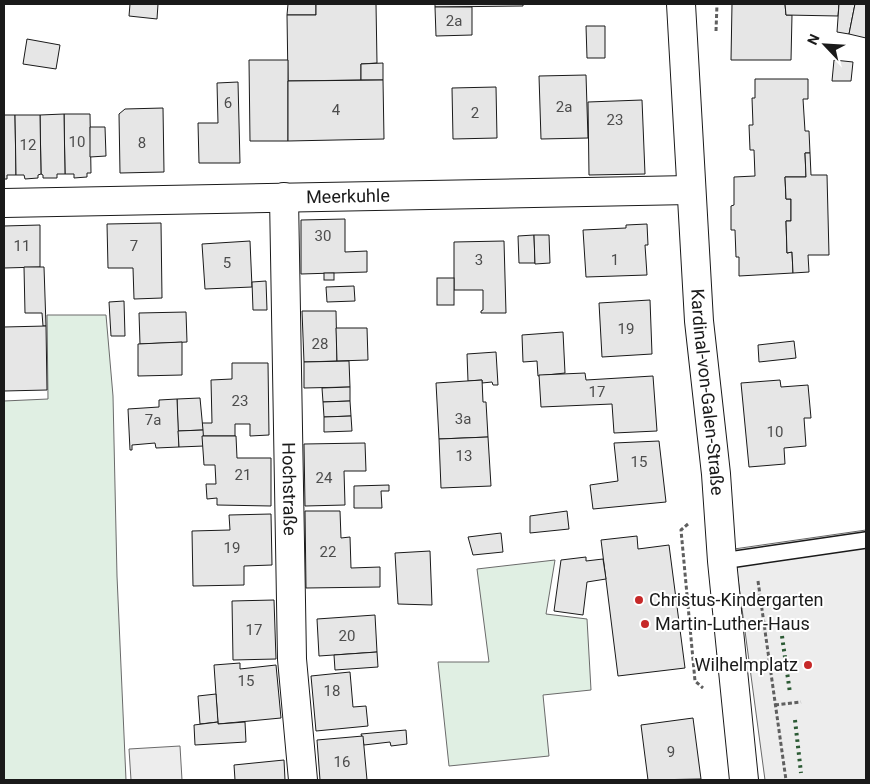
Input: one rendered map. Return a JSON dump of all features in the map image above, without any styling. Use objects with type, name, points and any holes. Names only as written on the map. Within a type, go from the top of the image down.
[{"type":"street","name":"Kardinal-von-Galen-Straße","points":[[682,4],[690,190],[699,321],[716,474],[722,561],[744,780]]},
{"type":"street","name":"Meerkuhle","points":[[4,203],[690,190]]},
{"type":"street","name":"Hochstraße","points":[[284,197],[292,659],[303,780]]},
{"type":"lane","points":[[722,561],[866,540]]},
{"type":"path","points":[[755,556],[786,780]]},
{"type":"path","points":[[764,626],[789,622]]},
{"type":"path","points":[[775,705],[802,702]]},
{"type":"green space","points":[[47,315],[106,315],[113,396],[117,576],[126,780],[4,780],[4,401],[48,399]]},
{"type":"green space","points":[[555,560],[546,614],[587,619],[591,690],[543,695],[549,756],[449,766],[438,662],[489,662],[477,569]]},
{"type":"shaded area","name":"Wilhelmplatz","points":[[866,530],[866,780],[765,780],[734,549]]},
{"type":"shaded area","points":[[180,746],[182,780],[131,780],[129,749]]},
{"type":"building","points":[[130,4],[158,4],[157,19],[129,16]]},
{"type":"building","points":[[288,4],[316,4],[316,15],[287,15]]},
{"type":"building","points":[[316,4],[376,4],[377,63],[361,64],[361,80],[288,81],[287,15],[316,15]]},
{"type":"building","points":[[435,4],[523,4],[523,6],[435,7]]},
{"type":"building","points":[[732,4],[785,4],[786,15],[792,15],[791,60],[731,60]]},
{"type":"building","points":[[785,4],[839,4],[838,16],[786,15]]},
{"type":"building","points":[[839,4],[855,4],[849,34],[837,32]]},
{"type":"building","points":[[855,4],[866,4],[866,38],[849,34]]},
{"type":"building","points":[[435,7],[472,7],[472,35],[436,36]]},
{"type":"building","points":[[586,26],[605,26],[605,58],[587,58]]},
{"type":"building","points":[[27,39],[60,45],[56,69],[23,64]]},
{"type":"building","points":[[249,60],[288,60],[288,141],[250,141]]},
{"type":"building","points":[[834,60],[853,62],[851,81],[832,81]]},
{"type":"building","points":[[383,63],[383,80],[361,80],[361,64]]},
{"type":"building","points":[[586,75],[588,138],[541,139],[539,76]]},
{"type":"building","points":[[755,79],[808,79],[808,99],[803,99],[805,131],[809,131],[810,153],[805,153],[806,177],[785,177],[786,199],[791,199],[791,221],[786,221],[787,253],[792,252],[793,273],[739,276],[739,257],[736,257],[735,230],[731,230],[731,206],[734,205],[734,177],[755,176],[754,150],[750,150],[749,125],[753,125],[752,98],[755,98]]},
{"type":"building","points":[[383,80],[384,139],[288,141],[288,81]]},
{"type":"building","points":[[238,82],[240,163],[199,163],[198,123],[218,123],[217,83]]},
{"type":"building","points":[[496,87],[497,138],[453,139],[452,88]]},
{"type":"building","points":[[642,100],[645,174],[589,175],[588,102]]},
{"type":"building","points":[[163,108],[164,172],[120,173],[119,114],[125,109]]},
{"type":"building","points":[[64,114],[90,114],[91,173],[87,173],[87,177],[74,178],[74,174],[65,174]]},
{"type":"building","points":[[64,114],[65,174],[57,174],[57,178],[43,178],[41,174],[40,115]]},
{"type":"building","points":[[4,115],[15,115],[16,175],[7,175],[7,179],[4,179]]},
{"type":"building","points":[[15,115],[40,115],[41,174],[38,175],[38,178],[25,179],[24,175],[16,175]]},
{"type":"building","points":[[90,127],[105,127],[106,156],[90,157]]},
{"type":"building","points":[[805,153],[810,153],[811,175],[827,175],[829,255],[808,255],[809,272],[793,273],[792,252],[787,253],[786,221],[791,221],[791,199],[786,199],[785,177],[806,177]]},
{"type":"building","points":[[345,219],[345,252],[367,251],[367,272],[301,274],[301,220]]},
{"type":"building","points":[[161,223],[162,298],[134,299],[133,268],[108,268],[107,224]]},
{"type":"building","points":[[647,224],[648,245],[645,245],[647,275],[586,277],[583,230],[626,228],[626,225]]},
{"type":"building","points":[[40,225],[40,267],[4,268],[4,226]]},
{"type":"building","points":[[534,235],[535,263],[519,263],[518,236]]},
{"type":"building","points":[[534,235],[549,235],[550,263],[535,264]]},
{"type":"building","points":[[250,241],[252,287],[205,289],[202,244]]},
{"type":"building","points":[[504,241],[506,313],[481,313],[483,310],[483,290],[454,290],[454,242]]},
{"type":"building","points":[[24,267],[44,267],[46,326],[43,326],[42,313],[25,313]]},
{"type":"building","points":[[324,273],[334,273],[334,280],[324,280]]},
{"type":"building","points":[[437,278],[454,278],[454,305],[437,305]]},
{"type":"building","points":[[266,281],[267,310],[253,310],[252,282]]},
{"type":"building","points":[[354,286],[355,301],[327,302],[326,287]]},
{"type":"building","points":[[650,300],[652,354],[602,357],[599,303]]},
{"type":"building","points":[[124,301],[125,336],[111,336],[109,302]]},
{"type":"building","points":[[302,311],[336,311],[337,361],[304,362]]},
{"type":"building","points":[[186,312],[187,342],[140,344],[139,313]]},
{"type":"building","points":[[46,326],[47,390],[4,391],[4,327]]},
{"type":"building","points":[[336,328],[367,328],[368,360],[337,361]]},
{"type":"building","points":[[563,332],[565,373],[538,376],[537,361],[523,362],[522,335]]},
{"type":"building","points":[[794,341],[796,358],[759,362],[758,345]]},
{"type":"building","points":[[182,342],[182,375],[138,376],[138,344]]},
{"type":"building","points":[[496,352],[498,385],[493,385],[492,382],[482,383],[482,380],[468,381],[467,354]]},
{"type":"building","points":[[349,361],[350,387],[304,388],[304,362]]},
{"type":"building","points":[[232,363],[268,363],[269,435],[250,436],[250,424],[235,424],[235,436],[202,436],[202,423],[212,423],[211,380],[232,379]]},
{"type":"building","points":[[585,373],[586,380],[653,376],[657,431],[614,433],[612,404],[541,407],[539,375]]},
{"type":"building","points":[[482,380],[483,402],[486,402],[488,437],[439,439],[436,383]]},
{"type":"building","points":[[780,380],[781,387],[808,385],[811,418],[804,418],[806,446],[784,448],[785,464],[749,467],[741,383]]},
{"type":"building","points":[[350,387],[350,401],[323,402],[322,388]]},
{"type":"building","points":[[200,398],[203,430],[178,431],[177,399]]},
{"type":"building","points":[[177,399],[179,447],[156,448],[155,443],[132,445],[132,450],[130,450],[128,409],[159,407],[159,400]]},
{"type":"building","points":[[350,401],[351,416],[324,417],[323,402]]},
{"type":"building","points":[[351,416],[352,431],[324,432],[324,417]]},
{"type":"building","points":[[203,430],[204,446],[179,447],[178,431]]},
{"type":"building","points":[[202,436],[236,436],[237,458],[271,458],[271,506],[217,505],[217,498],[207,499],[206,484],[216,484],[215,465],[204,465]]},
{"type":"building","points":[[488,437],[491,486],[441,488],[439,439]]},
{"type":"building","points":[[659,441],[666,502],[593,509],[590,485],[618,481],[614,443]]},
{"type":"building","points":[[365,443],[366,471],[344,471],[345,505],[305,506],[304,444]]},
{"type":"building","points":[[389,485],[389,491],[381,491],[382,508],[354,508],[354,486]]},
{"type":"building","points":[[305,511],[340,511],[341,538],[350,537],[351,568],[380,567],[380,587],[306,588]]},
{"type":"building","points":[[567,511],[569,529],[530,533],[530,516]]},
{"type":"building","points":[[271,514],[272,565],[244,566],[244,585],[193,586],[192,531],[230,530],[229,515]]},
{"type":"building","points":[[501,533],[503,552],[473,555],[468,537]]},
{"type":"building","name":"Martin-Luther-Haus","points":[[637,536],[638,549],[669,545],[685,668],[618,676],[601,540]]},
{"type":"building","points":[[430,551],[432,605],[398,604],[395,553]]},
{"type":"building","points":[[586,557],[586,561],[603,559],[606,579],[587,582],[583,615],[554,611],[561,560]]},
{"type":"building","points":[[274,600],[276,659],[233,660],[232,601]]},
{"type":"building","points":[[375,615],[377,652],[319,656],[317,619]]},
{"type":"building","points":[[377,652],[378,667],[335,670],[334,655]]},
{"type":"building","points":[[240,663],[240,669],[276,665],[281,718],[218,724],[214,665]]},
{"type":"building","points":[[350,672],[353,707],[366,706],[368,726],[316,731],[311,676]]},
{"type":"building","points":[[216,694],[218,722],[200,724],[198,696]]},
{"type":"building","points":[[693,718],[701,779],[648,780],[641,725]]},
{"type":"building","points":[[218,722],[218,724],[245,722],[246,742],[195,745],[194,725]]},
{"type":"building","points":[[406,730],[407,744],[391,746],[390,742],[364,745],[361,734]]},
{"type":"building","points":[[363,736],[367,780],[320,780],[317,740]]},
{"type":"building","points":[[284,760],[285,780],[235,780],[234,765]]},
{"type":"hedge","points":[[782,636],[790,693]]},
{"type":"hedge","points":[[795,720],[801,773]]},
{"type":"place","name":"Christus-Kindergarten","points":[[639,600]]},
{"type":"place","name":"Martin-Luther-Haus","points":[[645,624]]},
{"type":"place","name":"Wilhelmplatz","points":[[808,665]]}]
